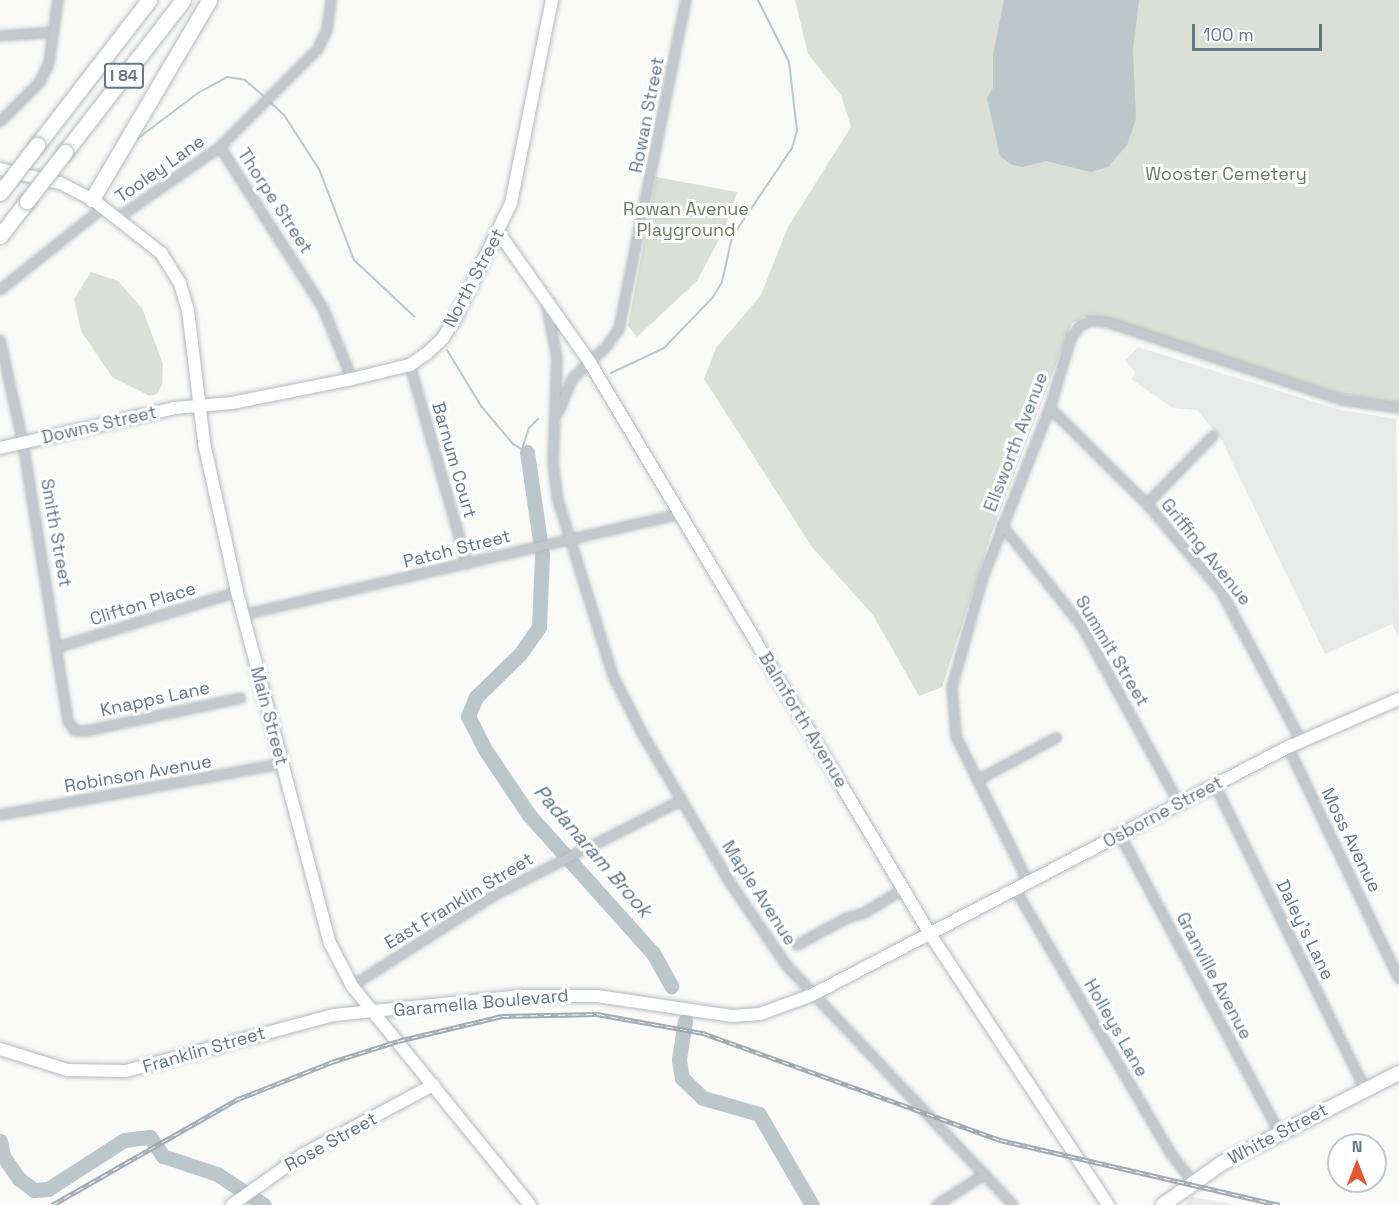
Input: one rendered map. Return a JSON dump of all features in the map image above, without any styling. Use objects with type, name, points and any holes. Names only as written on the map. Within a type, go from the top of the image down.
[{"type":"highway","name":"I 84","points":[[0,193],[150,0]]},
{"type":"highway","name":"I 84","points":[[0,236],[183,0]]},
{"type":"highway","points":[[98,203],[209,0]]},
{"type":"main road","name":"North Street","points":[[199,407],[352,379],[410,365],[426,354],[449,327],[499,233],[518,175],[552,0]]},
{"type":"main road","name":"Main Street","points":[[0,170],[60,183],[98,203],[161,254],[180,284],[188,310],[199,407],[237,592],[330,943],[352,987],[530,1205]]},
{"type":"main road","name":"Balmforth Avenue","points":[[499,233],[589,361],[930,934],[1108,1205]]},
{"type":"main road","name":"Downs Street","points":[[0,448],[174,408],[199,407]]},
{"type":"main road","name":"Osborne Street","points":[[930,934],[1288,747],[1399,699]]},
{"type":"main road","name":"Garamella Boulevard","points":[[372,1012],[567,994],[643,1001],[732,1016],[760,1014],[812,995],[930,934]]},
{"type":"main road","name":"Franklin Street","points":[[0,1049],[68,1070],[126,1071],[301,1023],[372,1012]]},
{"type":"main road","name":"White Street","points":[[1163,1205],[1192,1181],[1280,1133],[1399,1073]]},
{"type":"main road","name":"Rose Street","points":[[232,1205],[302,1155],[433,1085]]},
{"type":"street","points":[[0,122],[40,81],[48,63],[58,0]]},
{"type":"street","name":"Thorpe Street","points":[[331,0],[327,30],[318,49],[269,95],[220,147],[323,309],[352,379]]},
{"type":"street","name":"Rowan Street","points":[[554,428],[563,395],[589,361],[606,348],[619,329],[626,308],[686,0]]},
{"type":"street","points":[[0,36],[54,32]]},
{"type":"street","name":"Tooley Lane","points":[[118,218],[220,147]]},
{"type":"street","points":[[0,290],[98,203]]},
{"type":"street","name":"Rowan Street","points":[[542,296],[557,358],[554,428],[556,497],[568,539]]},
{"type":"street","name":"Ellsworth Avenue","points":[[1029,882],[956,736],[952,687],[983,577],[1050,408],[1071,338],[1080,326],[1090,321],[1106,322],[1342,400],[1399,408]]},
{"type":"street","name":"Smith Street","points":[[0,340],[23,443],[59,647],[64,706],[75,731]]},
{"type":"street","name":"Barnum Court","points":[[410,365],[467,564]]},
{"type":"street","name":"Griffing Avenue","points":[[1050,408],[1147,504],[1221,591],[1301,741]]},
{"type":"street","points":[[1147,504],[1213,436]]},
{"type":"street","name":"Patch Street","points":[[243,615],[680,514]]},
{"type":"street","name":"Summit Street","points":[[1002,525],[1083,628],[1179,803]]},
{"type":"street","name":"Maple Avenue","points":[[568,539],[613,676],[682,800],[766,939],[812,995],[1013,1205]]},
{"type":"street","name":"Clifton Place","points":[[59,647],[237,592]]},
{"type":"street","name":"Knapps Lane","points":[[75,731],[241,698]]},
{"type":"street","points":[[978,780],[1056,738]]},
{"type":"street","name":"Moss Avenue","points":[[1288,747],[1399,979]]},
{"type":"street","name":"Robinson Avenue","points":[[0,815],[282,764]]},
{"type":"street","name":"Daley's Lane","points":[[1215,784],[1365,1089]]},
{"type":"street","name":"East Franklin Street","points":[[352,987],[464,914],[562,859],[682,800]]},
{"type":"street","name":"Granville Avenue","points":[[1120,835],[1280,1133]]},
{"type":"street","points":[[797,945],[847,918],[864,913],[904,889]]},
{"type":"street","name":"Holleys Lane","points":[[1016,889],[1171,1154],[1192,1181]]},
{"type":"street","points":[[937,1205],[985,1174]]},
{"type":"shaded area","points":[[1004,0],[1139,0],[1133,50],[1136,119],[1127,145],[1108,167],[1091,172],[1046,161],[1023,167],[1012,165],[1000,156],[987,98],[993,88],[993,55]]},
{"type":"shaded area","points":[[1138,347],[1340,410],[1396,419],[1399,638],[1392,624],[1325,654],[1221,439],[1197,410],[1173,408],[1131,379],[1136,372],[1125,361]]},
{"type":"shaded area","points":[[1192,1197],[1237,1205],[1184,1205]]},
{"type":"green space","name":"Wooster Cemetery","points":[[795,0],[1399,0],[1399,404],[1336,393],[1106,318],[1084,317],[1072,323],[993,529],[942,687],[919,696],[873,615],[812,547],[704,379],[716,348],[761,295],[788,227],[851,127],[841,95],[808,54]]},
{"type":"green space","name":"Rowan Avenue Playground","points":[[656,177],[737,192],[724,230],[697,281],[637,337],[628,326]]},
{"type":"green space","points":[[91,272],[118,281],[142,308],[163,364],[162,385],[157,394],[150,396],[112,377],[81,331],[74,299]]},
{"type":"waterway","name":"Padanaram Brook","points":[[611,373],[664,348],[713,297],[722,282],[732,237],[792,148],[797,131],[789,62],[758,0]]},
{"type":"waterway","points":[[137,139],[198,93],[227,77],[245,80],[266,98]]},
{"type":"waterway","points":[[270,102],[284,115],[319,169],[354,260],[415,317]]},
{"type":"waterway","points":[[447,350],[481,406],[513,444],[527,452]]},
{"type":"waterway","name":"Padanaram Brook","points":[[526,450],[523,446],[529,428],[538,419]]},
{"type":"waterway","name":"Padanaram Brook","points":[[527,452],[542,555],[539,627],[520,654],[476,697],[468,716],[484,748],[529,815],[653,953],[671,986]]},
{"type":"waterway","name":"Padanaram Brook","points":[[685,1021],[679,1060],[682,1078],[703,1098],[759,1114],[812,1205]]},
{"type":"waterway","points":[[0,1141],[3,1156],[19,1179],[34,1190],[48,1189],[124,1140],[150,1137],[163,1156],[217,1174],[264,1205]]},
{"type":"railway","points":[[52,1205],[238,1099],[332,1062],[398,1041],[502,1016],[597,1014],[703,1033],[1000,1140],[1280,1205]]}]
